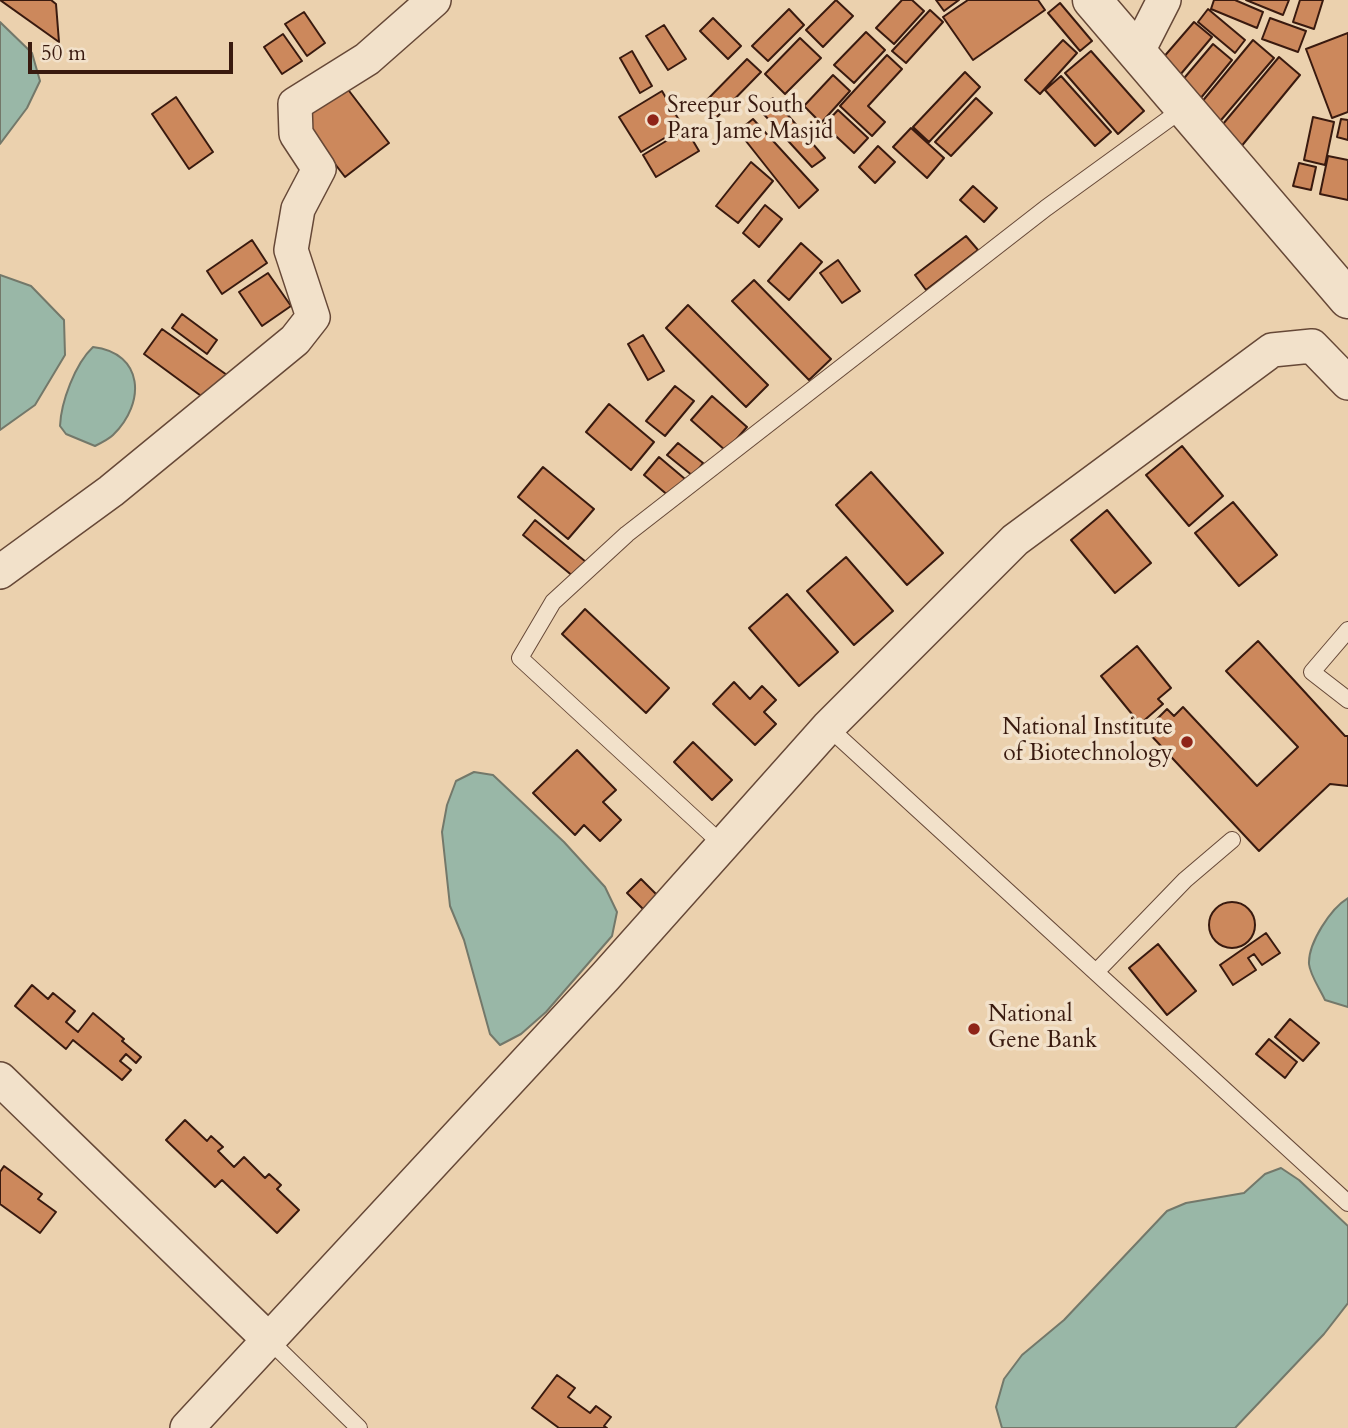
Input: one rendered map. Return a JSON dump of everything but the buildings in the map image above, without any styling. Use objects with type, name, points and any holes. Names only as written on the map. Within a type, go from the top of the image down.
[{"type":"street","points":[[0,572],[111,491],[295,341],[313,317],[291,250],[298,209],[319,169],[296,134],[295,104],[367,59],[434,0]]},
{"type":"street","points":[[1092,0],[1348,299]]},
{"type":"street","points":[[1138,51],[1164,0]]},
{"type":"street","points":[[187,1428],[605,977],[828,727],[1015,540],[1272,350],[1312,346],[1348,383]]},
{"type":"street","points":[[0,1079],[268,1339]]},
{"type":"lane","points":[[723,845],[520,658],[553,602],[627,534],[1046,208],[1184,108]]},
{"type":"lane","points":[[1348,630],[1312,672],[1348,700]]},
{"type":"lane","points":[[828,727],[1348,1203]]},
{"type":"lane","points":[[1096,972],[1185,880],[1232,841]]},
{"type":"lane","points":[[268,1339],[359,1428]]},
{"type":"shaded area","points":[[0,22],[32,53],[40,81],[27,108],[0,144]]},
{"type":"shaded area","points":[[0,275],[31,286],[64,320],[65,355],[35,405],[0,430]]},
{"type":"shaded area","points":[[93,347],[110,351],[122,359],[130,369],[135,395],[124,422],[111,436],[95,446],[66,434],[60,426],[70,384],[80,363]]},
{"type":"shaded area","points":[[474,772],[493,775],[564,842],[605,887],[617,912],[612,936],[546,1012],[521,1034],[500,1045],[490,1034],[464,940],[450,906],[442,832],[447,805],[456,781]]},
{"type":"shaded area","points":[[1348,898],[1348,1007],[1325,1000],[1309,964],[1316,937],[1335,910]]},
{"type":"shaded area","points":[[1281,1168],[1299,1180],[1348,1226],[1348,1303],[1324,1334],[1235,1428],[1002,1428],[996,1407],[1004,1379],[1022,1355],[1064,1320],[1167,1211],[1186,1203],[1244,1193],[1265,1174]]},
{"type":"place","name":"Sreepur South Para Jame Masjid","points":[[653,120]]},
{"type":"place","name":"National Institute of Biotechnology","points":[[1187,742]]},
{"type":"place","name":"National Gene Bank","points":[[974,1029]]}]
